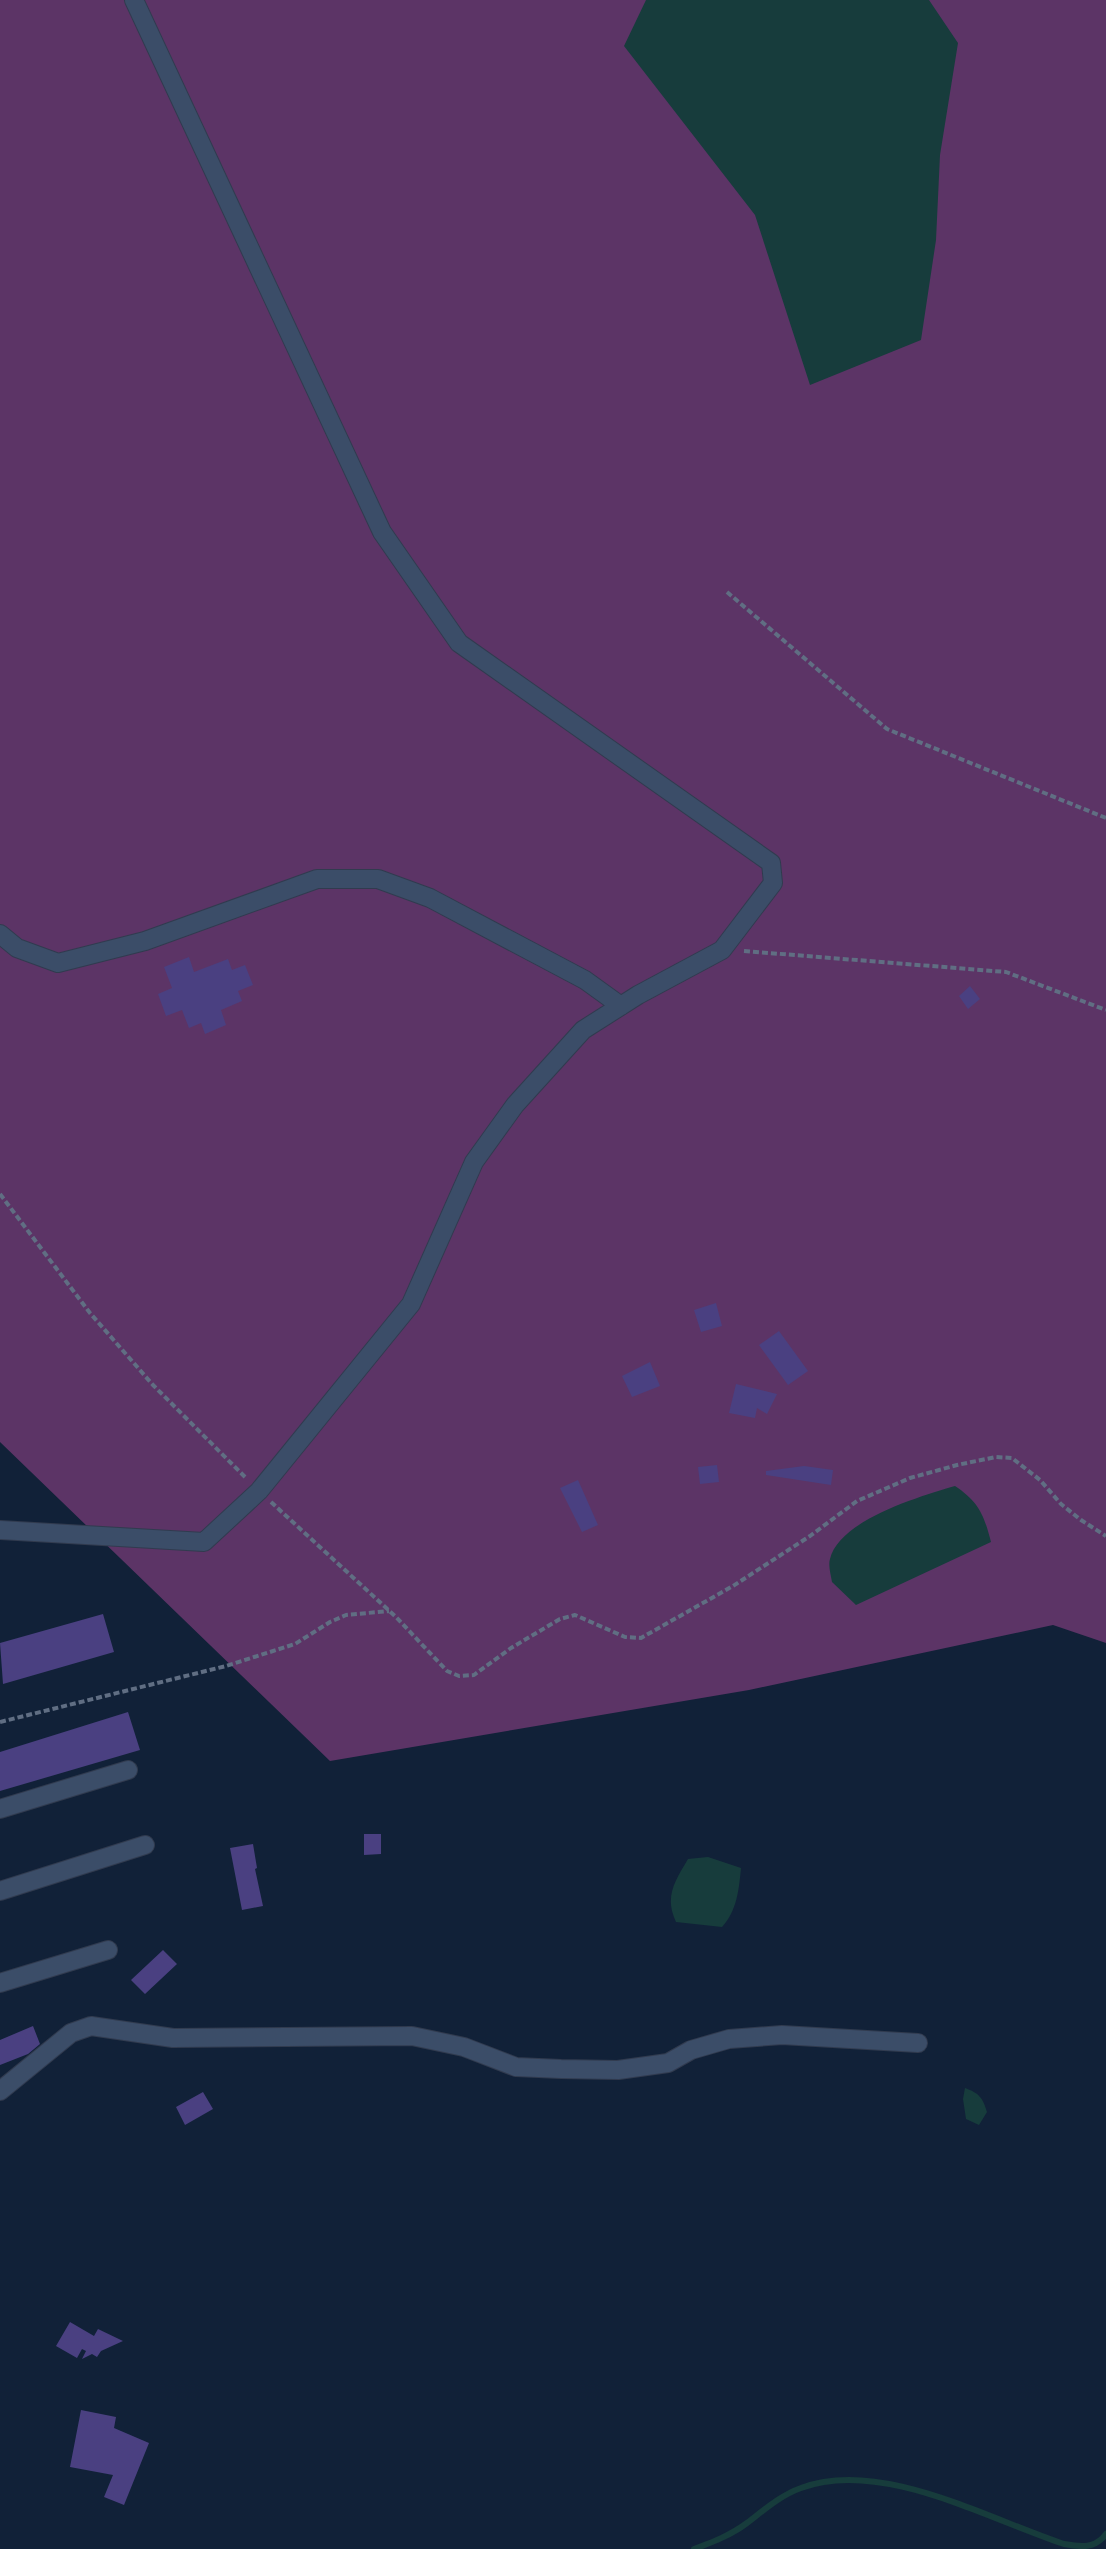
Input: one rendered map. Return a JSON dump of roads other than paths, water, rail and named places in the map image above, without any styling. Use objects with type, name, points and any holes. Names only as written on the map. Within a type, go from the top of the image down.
[{"type":"street","points":[[0,1530],[204,1542],[259,1491],[411,1304],[474,1162],[515,1105],[583,1030],[621,1006],[722,950],[773,883],[771,863],[459,642],[382,532],[134,0]]},
{"type":"street","points":[[0,934],[17,948],[58,963],[146,941],[317,879],[378,879],[451,908],[585,980],[621,1006]]},
{"type":"street","points":[[0,1809],[128,1770]]},
{"type":"street","points":[[0,1891],[145,1845]]},
{"type":"street","points":[[0,1983],[108,1950]]},
{"type":"street","points":[[0,2091],[71,2033],[91,2026],[173,2038],[412,2036],[464,2048],[516,2067],[561,2069],[618,2070],[668,2063],[691,2050],[729,2039],[782,2035],[918,2043]]},
{"type":"waterway","points":[[694,2549],[735,2531],[773,2503],[794,2491],[832,2481],[865,2481],[899,2486],[934,2495],[1064,2544],[1092,2545],[1106,2534]]}]
